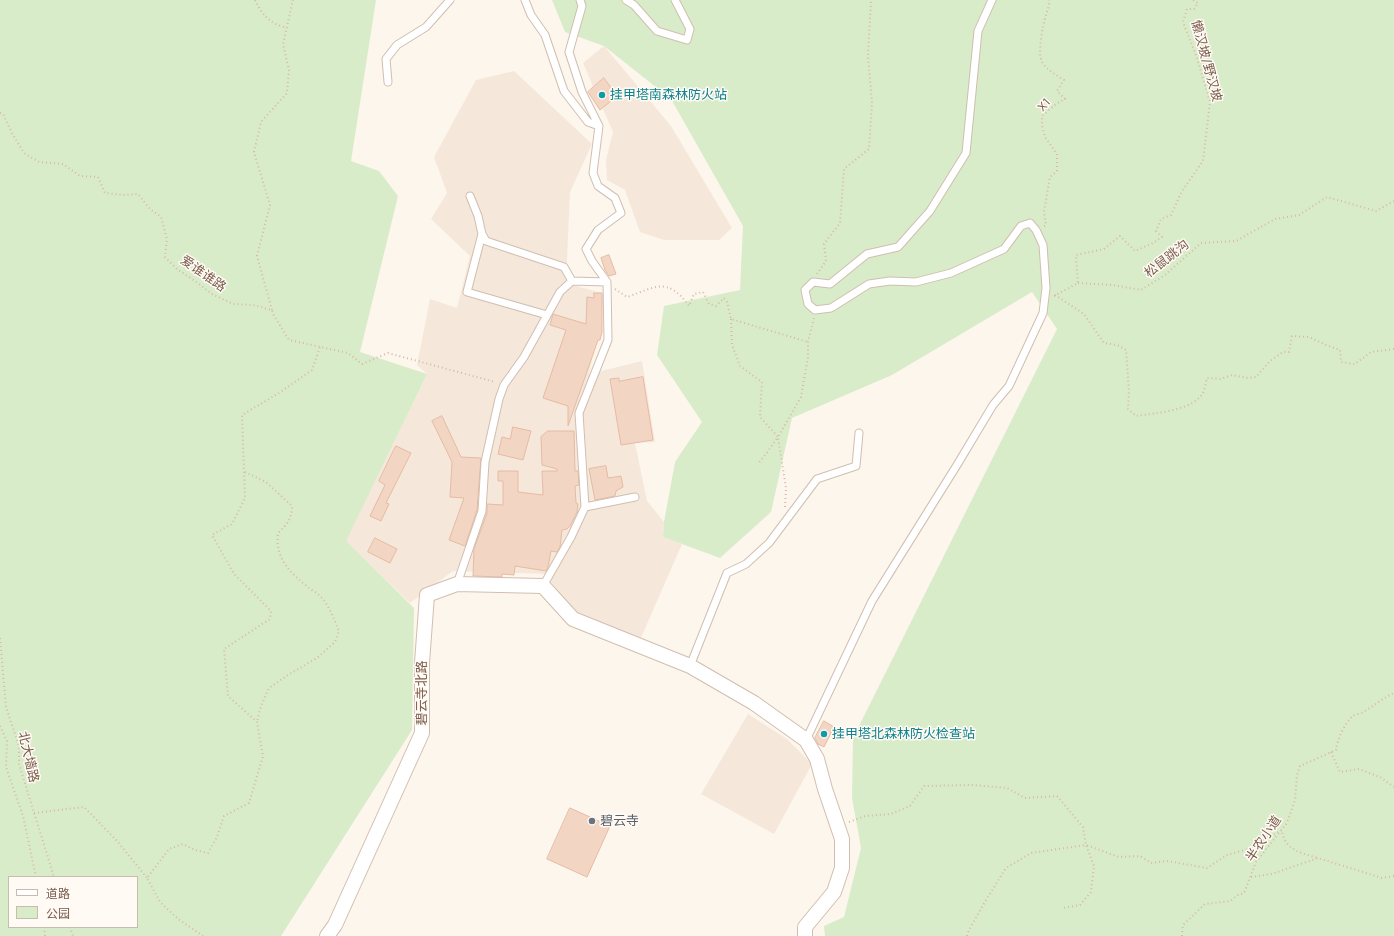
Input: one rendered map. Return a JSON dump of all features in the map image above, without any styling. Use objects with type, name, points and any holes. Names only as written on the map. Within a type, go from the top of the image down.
[{"type":"street","name":"碧云寺北路","points":[[327,936],[335,925],[422,733],[422,663],[427,596],[457,584],[543,586]]},
{"type":"street","points":[[543,586],[573,619],[690,666],[754,703],[806,740],[817,759],[825,789],[842,838],[842,868],[834,892],[804,927],[805,936]]},
{"type":"lane","points":[[388,82],[386,59],[397,45],[426,27],[450,0]]},
{"type":"lane","points":[[525,0],[531,15],[545,35],[564,91],[588,122],[599,126]]},
{"type":"lane","points":[[543,586],[571,537],[585,506],[580,413],[608,340],[607,282],[592,261],[586,249],[598,230],[621,213],[614,198],[598,186],[593,173],[599,126],[582,92],[569,52],[582,6],[580,0]]},
{"type":"lane","points":[[626,0],[634,5],[657,31],[687,40],[690,29],[675,0]]},
{"type":"lane","points":[[806,740],[872,601],[993,405],[1009,386],[1043,313],[1046,288],[1043,245],[1036,230],[1030,223],[1021,226],[1004,249],[951,273],[916,282],[890,281],[869,284],[831,308],[815,310],[808,304],[805,290],[813,282],[830,284],[867,254],[898,247],[930,211],[966,153],[978,31],[992,0]]},
{"type":"lane","points":[[470,196],[478,216],[482,234],[486,241],[564,267],[572,281]]},
{"type":"lane","points":[[482,234],[467,292],[547,315]]},
{"type":"lane","points":[[457,584],[482,511],[485,462],[499,399],[504,385],[524,357],[560,292],[572,281],[607,282]]},
{"type":"lane","points":[[690,666],[727,573],[746,564],[769,542],[817,479],[856,466],[859,433]]},
{"type":"lane","points":[[585,506],[635,497]]},
{"type":"path","points":[[255,0],[262,13],[268,20],[287,28]]},
{"type":"path","points":[[293,0],[283,44],[289,70],[288,93],[261,122],[254,152],[270,205],[257,256],[273,314],[289,340],[348,353],[362,364],[388,353],[504,385]]},
{"type":"path","points":[[813,282],[826,261],[824,244],[840,223],[844,169],[869,149],[872,103],[868,56],[870,0]]},
{"type":"path","name":"X1","points":[[1036,230],[1046,225],[1044,212],[1050,177],[1057,170],[1057,154],[1045,137],[1042,125],[1042,116],[1056,104],[1065,99],[1057,90],[1064,80],[1048,69],[1041,61],[1040,47],[1050,4],[1049,0]]},
{"type":"path","name":"懒汉坡/野汉坡","points":[[1078,283],[1076,255],[1104,249],[1120,236],[1135,251],[1162,237],[1156,231],[1161,219],[1171,215],[1182,191],[1203,161],[1210,102],[1197,58],[1183,22],[1187,9],[1194,9],[1198,3],[1193,0]]},
{"type":"path","name":"爱谁谁路","points":[[0,113],[3,114],[24,153],[39,162],[63,164],[80,176],[98,177],[105,193],[123,195],[138,194],[150,209],[161,217],[167,239],[165,257],[177,269],[195,280],[212,294],[233,304],[253,304],[272,310]]},
{"type":"path","name":"松鼠跳沟","points":[[1078,283],[1113,285],[1141,290],[1165,275],[1201,243],[1236,241],[1275,219],[1299,215],[1327,197],[1376,211],[1394,201]]},
{"type":"path","points":[[607,282],[627,297],[656,286],[667,287],[681,294],[689,306],[694,294],[703,292],[709,304],[716,306],[724,298],[727,302],[731,319],[732,345],[740,366],[762,382],[760,417],[778,437],[786,488],[784,522]]},
{"type":"path","points":[[1044,301],[1078,283]]},
{"type":"path","points":[[1055,295],[1084,314],[1104,343],[1117,345],[1126,350],[1129,391],[1128,408],[1136,416],[1165,412],[1192,404],[1204,392],[1206,378],[1221,379],[1232,375],[1248,378],[1256,377],[1270,361],[1283,352],[1289,352],[1292,336],[1309,336],[1326,345],[1340,350],[1341,362],[1356,364],[1371,352],[1394,349]]},
{"type":"path","points":[[758,464],[778,437],[801,397],[808,357],[808,342],[814,322],[815,310]]},
{"type":"path","points":[[731,319],[808,342]]},
{"type":"path","points":[[256,722],[228,696],[224,649],[270,619],[271,611],[234,574],[212,536],[232,524],[245,498],[242,415],[279,393],[312,370],[320,347]]},
{"type":"path","points":[[147,878],[169,849],[183,844],[195,850],[208,853],[217,837],[224,816],[249,803],[263,756],[256,722],[269,688],[317,658],[335,642],[339,631],[321,596],[293,574],[280,557],[277,542],[278,533],[287,526],[292,514],[292,506],[266,482],[244,472]]},
{"type":"path","name":"北大墙路","points":[[0,638],[6,707],[18,746],[18,764],[54,876]]},
{"type":"path","points":[[1394,693],[1385,697],[1364,712],[1353,716],[1343,729],[1336,744],[1336,750],[1331,752],[1340,772],[1359,769],[1380,777],[1394,787]]},
{"type":"path","points":[[0,726],[7,741],[6,766],[23,816],[36,876]]},
{"type":"path","name":"半农小道","points":[[1182,936],[1183,925],[1206,904],[1230,901],[1238,895],[1244,893],[1256,862],[1287,823],[1295,800],[1297,775],[1300,766],[1331,752]]},
{"type":"path","points":[[838,826],[865,816],[891,814],[910,806],[924,786],[973,785],[1008,788],[1025,798],[1057,796],[1083,827],[1086,845],[1094,866],[1091,892],[1080,905],[1062,908]]},
{"type":"path","points":[[34,813],[84,807],[118,842],[147,878],[160,902],[178,919],[203,936]]},
{"type":"path","points":[[967,936],[986,900],[1006,868],[1031,853],[1070,847],[1086,845],[1119,857],[1140,856],[1151,863],[1167,861],[1207,868],[1227,855],[1251,848],[1282,830],[1283,839],[1294,851],[1382,878],[1394,876]]},
{"type":"path","points":[[1251,877],[1272,874],[1318,858]]},
{"type":"shaded area","points":[[604,46],[671,126],[732,228],[719,240],[664,240],[640,232],[625,190],[607,180],[606,160],[613,132],[583,63]]},
{"type":"shaded area","points":[[514,71],[592,144],[570,192],[566,283],[605,294],[589,374],[642,361],[655,442],[635,443],[647,501],[664,522],[663,537],[682,544],[640,640],[574,611],[545,574],[453,571],[410,603],[345,541],[427,374],[417,365],[430,299],[457,308],[470,256],[431,219],[447,193],[434,157],[476,80]]},
{"type":"shaded area","points":[[748,714],[787,739],[812,764],[774,834],[701,794]]},
{"type":"green space","points":[[0,0],[376,0],[351,161],[379,171],[398,196],[360,352],[427,374],[346,541],[414,608],[412,730],[281,936],[0,936]]},
{"type":"green space","points":[[552,0],[1394,0],[1394,936],[825,936],[824,926],[844,917],[861,848],[852,798],[853,738],[1057,329],[1032,292],[892,375],[792,418],[771,512],[720,558],[663,537],[664,522],[675,462],[702,422],[657,355],[664,306],[740,290],[743,226],[671,99],[604,46],[565,32]]},
{"type":"building","name":"挂甲塔南森林防火站","points":[[604,78],[617,96],[600,110],[588,92]]},
{"type":"building","points":[[609,255],[616,274],[609,276],[605,270],[601,258]]},
{"type":"building","points":[[594,293],[602,293],[602,332],[568,426],[568,406],[543,398],[566,330],[550,325],[553,314],[586,324],[587,297],[594,298]]},
{"type":"building","points":[[643,377],[653,440],[621,445],[610,379],[619,378],[619,381]]},
{"type":"building","points":[[442,416],[461,457],[481,458],[477,510],[465,546],[449,540],[464,498],[450,497],[452,462],[432,421]]},
{"type":"building","points":[[513,427],[531,431],[523,460],[498,454],[502,437],[510,439]]},
{"type":"building","points":[[548,431],[574,431],[575,471],[578,471],[579,485],[575,486],[576,503],[578,504],[577,512],[570,526],[567,529],[562,530],[560,547],[557,552],[551,551],[546,571],[515,566],[514,575],[502,574],[502,577],[473,576],[474,549],[487,513],[487,504],[503,505],[503,481],[498,481],[498,471],[518,471],[518,492],[543,495],[542,471],[557,471],[557,469],[542,465],[541,437]]},
{"type":"building","points":[[396,446],[411,453],[386,503],[389,504],[381,521],[370,516],[385,485],[379,481]]},
{"type":"building","points":[[606,466],[608,478],[621,476],[623,487],[616,491],[615,496],[595,500],[589,469]]},
{"type":"building","points":[[375,538],[397,549],[390,563],[368,552]]},
{"type":"building","name":"挂甲塔北森林防火检查站","points":[[824,721],[834,727],[824,747],[818,744],[815,738]]},
{"type":"building","points":[[570,808],[610,826],[587,877],[547,859]]},
{"type":"place","name":"挂甲塔南森林防火站","points":[[602,95]]},
{"type":"place","name":"挂甲塔北森林防火检查站","points":[[824,734]]},
{"type":"place","name":"碧云寺","points":[[592,821]]}]
